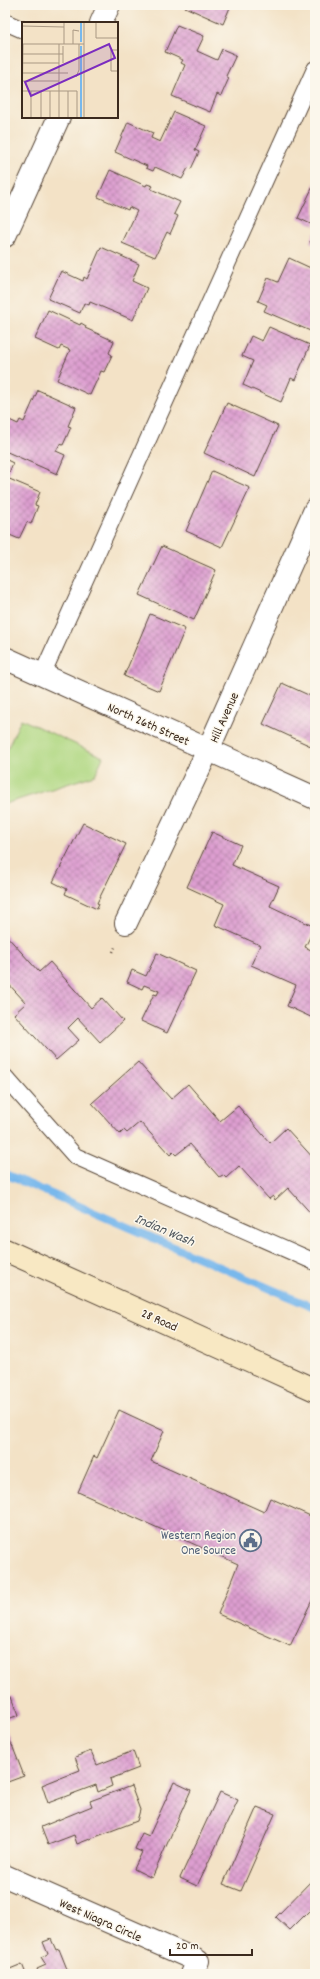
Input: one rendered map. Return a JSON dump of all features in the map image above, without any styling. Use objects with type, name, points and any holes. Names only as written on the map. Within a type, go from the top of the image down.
[{"type":"main road","name":"28 Road","points":[[5,1250],[315,1390]]},
{"type":"street","points":[[101,22],[109,5]]},
{"type":"street","points":[[5,235],[59,118]]},
{"type":"street","name":"Hill Avenue","points":[[126,923],[208,750],[315,510]]},
{"type":"street","name":"North 26th Street","points":[[5,658],[315,798]]},
{"type":"street","name":"West Niagra Circle","points":[[5,1876],[195,1968]]},
{"type":"lane","points":[[5,22],[22,30]]},
{"type":"lane","points":[[42,675],[315,68]]},
{"type":"lane","points":[[5,1077],[75,1156],[315,1262]]},
{"type":"green space","points":[[21,719],[103,757],[95,775],[5,804],[5,754]]},
{"type":"building","points":[[186,5],[231,5],[223,24],[185,7]]},
{"type":"building","points":[[177,25],[204,36],[197,51],[217,60],[222,49],[236,55],[226,76],[229,78],[221,96],[217,94],[210,112],[172,96],[185,65],[181,63],[183,60],[165,52]]},
{"type":"building","points":[[174,112],[206,126],[195,150],[199,152],[191,169],[188,168],[182,179],[155,167],[153,171],[146,168],[147,166],[115,152],[128,122],[153,133],[151,138],[160,142]]},
{"type":"building","points":[[110,170],[146,186],[147,184],[153,186],[151,189],[180,202],[174,214],[178,216],[170,234],[167,232],[155,257],[122,243],[137,211],[129,207],[128,210],[98,197]]},
{"type":"building","points":[[315,182],[315,226],[298,218]]},
{"type":"building","points":[[315,231],[315,245],[310,242]]},
{"type":"building","points":[[101,247],[139,264],[132,281],[147,288],[133,320],[90,302],[89,305],[84,303],[80,313],[48,299],[61,271],[83,281],[84,277],[87,279]]},
{"type":"building","points":[[289,258],[315,270],[315,333],[264,311],[267,305],[258,301],[268,278],[278,282]]},
{"type":"building","points":[[48,310],[80,325],[81,323],[86,326],[85,328],[114,341],[109,353],[112,355],[104,372],[101,371],[90,395],[57,380],[70,350],[61,346],[59,350],[35,339]]},
{"type":"building","points":[[269,327],[310,345],[295,380],[291,378],[281,402],[243,385],[253,361],[242,356],[251,336],[262,341]]},
{"type":"building","points":[[38,390],[76,407],[68,426],[71,427],[63,445],[60,444],[56,451],[65,455],[57,474],[5,451],[5,418],[18,424],[20,420],[24,422]]},
{"type":"building","points":[[227,403],[278,426],[255,477],[204,453]]},
{"type":"building","points":[[5,459],[13,463],[7,478],[40,492],[35,505],[38,506],[31,524],[27,522],[19,539],[5,533]]},
{"type":"building","points":[[212,471],[250,488],[222,547],[186,531]]},
{"type":"building","points":[[162,546],[216,570],[194,620],[139,595]]},
{"type":"building","points":[[150,614],[185,629],[159,691],[124,676]]},
{"type":"building","points":[[282,683],[315,698],[315,748],[263,724]]},
{"type":"building","points":[[83,823],[126,844],[97,903],[99,904],[97,909],[65,894],[67,889],[53,882]]},
{"type":"building","points":[[212,832],[241,845],[232,865],[279,886],[270,906],[315,927],[305,947],[315,952],[315,1019],[287,1006],[296,985],[251,965],[260,945],[215,925],[224,904],[187,887]]},
{"type":"building","points":[[5,934],[39,972],[50,962],[91,1008],[102,998],[123,1021],[100,1042],[78,1018],[68,1028],[79,1040],[56,1060],[14,1014],[26,1003],[5,980]]},
{"type":"building","points":[[157,953],[196,971],[167,1033],[141,1021],[154,994],[157,995],[159,991],[144,985],[142,989],[127,982],[132,970],[146,976]]},
{"type":"building","points":[[138,1062],[171,1099],[188,1084],[220,1121],[238,1106],[270,1143],[286,1128],[315,1160],[315,1218],[288,1188],[275,1200],[273,1196],[269,1199],[239,1166],[226,1178],[223,1175],[219,1177],[190,1144],[176,1155],[173,1152],[170,1155],[140,1122],[127,1133],[124,1130],[120,1134],[92,1103]]},
{"type":"building","name":"Western Region One Source","points":[[119,1410],[164,1431],[151,1461],[264,1512],[270,1498],[315,1518],[315,1594],[290,1646],[218,1614],[238,1564],[78,1492],[94,1456],[97,1458]]},
{"type":"building","points":[[12,1696],[19,1715],[5,1720],[5,1699]]},
{"type":"building","points":[[5,1727],[24,1776],[5,1783]]},
{"type":"building","points":[[91,1751],[97,1765],[133,1751],[139,1768],[110,1779],[112,1786],[98,1792],[96,1785],[48,1803],[42,1785],[80,1770],[75,1757]]},
{"type":"building","points":[[174,1782],[191,1790],[152,1878],[134,1869],[142,1852],[135,1849],[142,1833],[149,1836]]},
{"type":"building","points":[[131,1786],[140,1810],[137,1821],[77,1844],[74,1835],[48,1845],[41,1827],[92,1806],[90,1801]]},
{"type":"building","points":[[220,1792],[238,1800],[197,1886],[180,1878]]},
{"type":"building","points":[[257,1807],[275,1814],[241,1891],[223,1884]]},
{"type":"building","points":[[315,1877],[315,1905],[290,1930],[276,1917]]},
{"type":"building","points":[[51,1939],[56,1950],[59,1949],[69,1974],[39,1974],[37,1969],[46,1965],[41,1957],[48,1954],[43,1942]]},
{"type":"building","points":[[22,1964],[26,1974],[5,1974],[5,1971]]},
{"type":"waterway","name":"Indian Wash","points":[[5,1174],[315,1308]]},
{"type":"place","name":"Western Region One Source","points":[[251,1541]]}]
